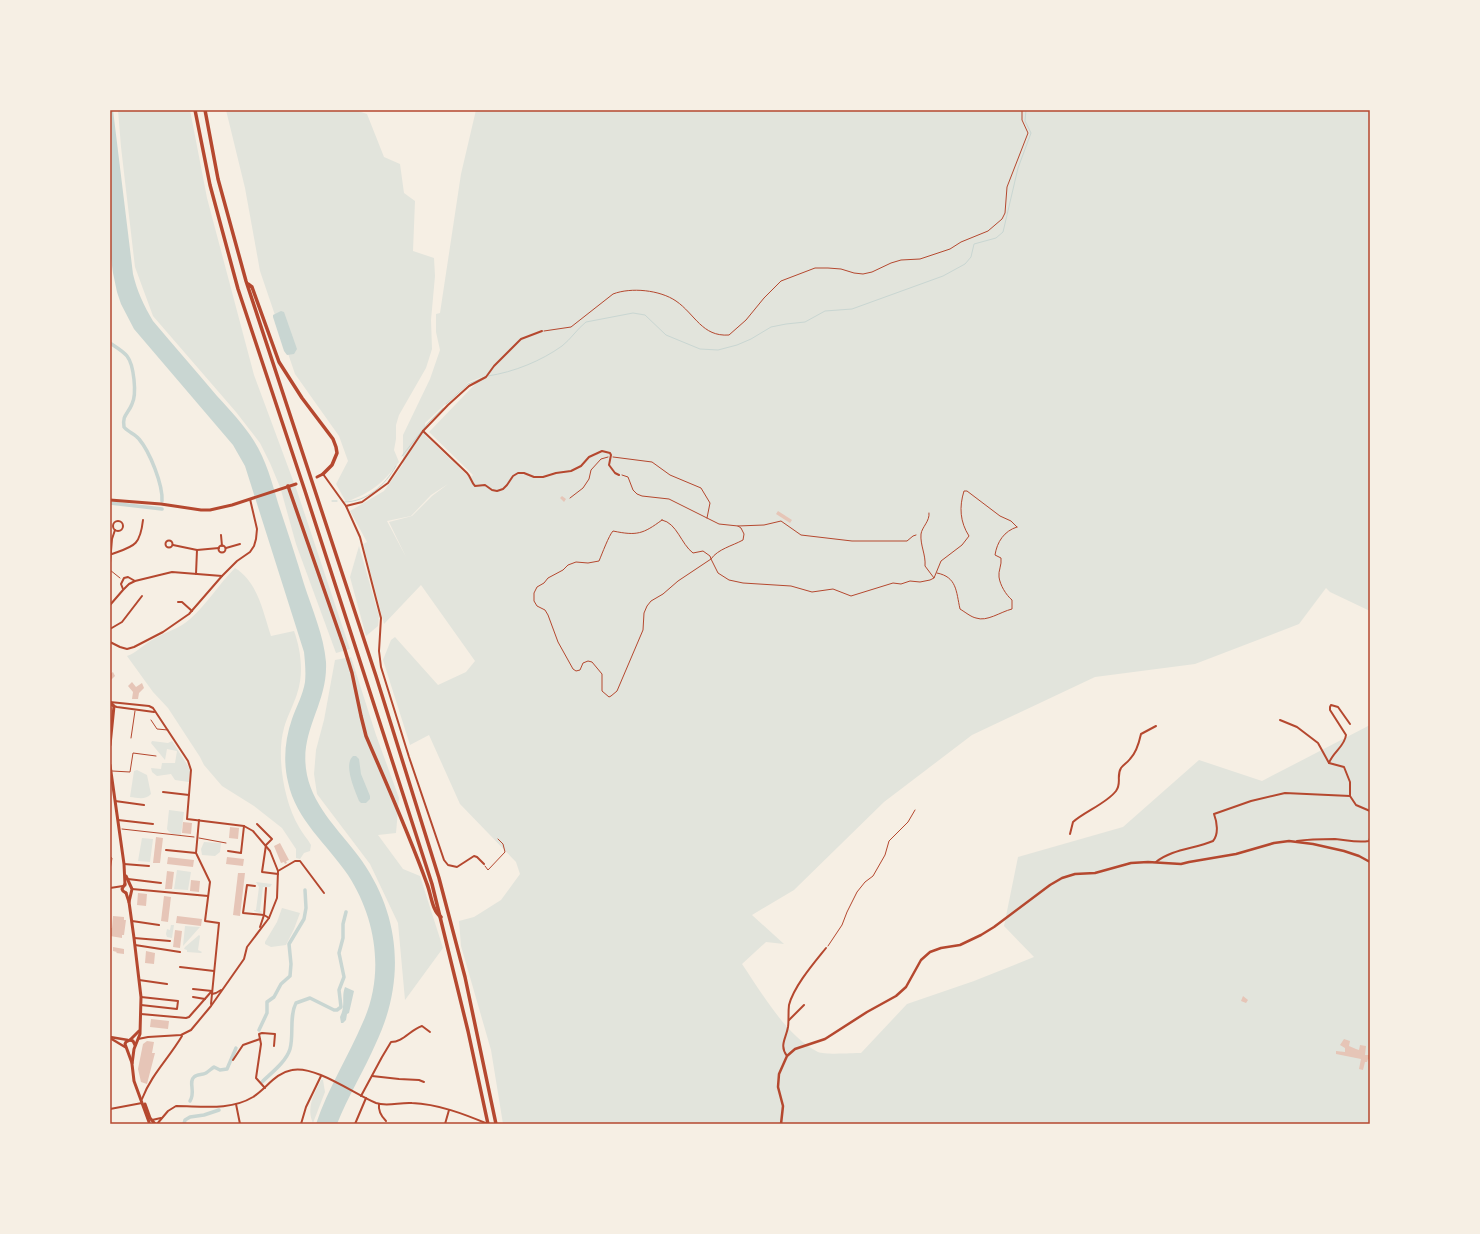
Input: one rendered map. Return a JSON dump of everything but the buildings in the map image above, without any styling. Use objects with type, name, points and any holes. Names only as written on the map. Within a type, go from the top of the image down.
[{"type":"highway","points":[[195,110],[210,185],[238,289],[402,790],[441,918],[468,1031],[484,1108],[489,1124]]},
{"type":"highway","points":[[205,110],[218,179],[246,281],[439,878],[466,977],[496,1124]]},
{"type":"highway","points":[[246,281],[252,287],[279,362],[302,398],[333,439],[336,447],[336,453],[332,465],[323,474]]},
{"type":"highway","points":[[288,486],[344,647],[352,673],[366,736],[418,859],[436,914],[441,918]]},
{"type":"main road","points":[[316,477],[323,474]]},
{"type":"main road","points":[[110,500],[210,510],[251,499],[296,484]]},
{"type":"main road","points":[[110,745],[111,704]]},
{"type":"main road","points":[[110,708],[110,721]]},
{"type":"main road","points":[[110,765],[125,873],[123,890],[126,893],[129,902],[141,997],[140,1032],[135,1045],[132,1064]]},
{"type":"main road","points":[[125,873],[132,891],[129,902]]},
{"type":"main road","points":[[124,885],[129,884]]},
{"type":"main road","points":[[126,893],[132,891]]},
{"type":"main road","points":[[140,1032],[125,1043],[132,1064],[134,1081],[150,1122],[156,1124]]},
{"type":"main road","points":[[130,1040],[133,1041],[135,1045]]},
{"type":"main road","points":[[126,1048],[130,1050],[134,1049]]},
{"type":"street","points":[[346,506],[362,502],[388,483],[423,431],[460,394],[469,386],[486,377],[494,366],[521,339],[542,332]]},
{"type":"street","points":[[423,431],[470,476],[472,483],[475,486],[485,485],[492,490],[503,490],[513,476],[518,473],[543,478],[556,473],[576,469],[589,457],[605,451],[610,453],[611,457],[609,465],[615,473],[619,475]]},
{"type":"street","points":[[323,474],[346,506],[360,537],[381,618],[379,651],[381,667],[409,757],[444,860],[448,865],[457,867],[474,856],[484,864]]},
{"type":"street","points":[[110,642],[127,649],[134,647],[163,632],[192,611],[222,576],[237,561],[250,552],[254,546],[257,529],[251,499]]},
{"type":"street","points":[[112,554],[126,550],[136,543],[141,532],[143,520]]},
{"type":"street","points":[[110,563],[112,554],[112,539],[115,530],[113,526],[114,523],[118,521],[121,522],[123,527],[121,530],[115,530]]},
{"type":"street","points":[[221,535],[222,546]]},
{"type":"street","points":[[222,546],[226,548],[240,544]]},
{"type":"street","points":[[173,545],[197,550],[219,548],[222,546]]},
{"type":"street","points":[[219,548],[220,552],[223,553],[226,551],[226,548]]},
{"type":"street","points":[[196,574],[197,550]]},
{"type":"street","points":[[110,605],[129,584],[135,581],[172,572],[222,576]]},
{"type":"street","points":[[123,590],[121,584],[123,579],[128,578],[135,581]]},
{"type":"street","points":[[110,629],[122,622],[142,596]]},
{"type":"street","points":[[178,602],[182,602],[192,611]]},
{"type":"street","points":[[111,704],[156,712]]},
{"type":"street","points":[[111,704],[149,706],[156,712],[188,760],[191,770],[187,819],[244,826],[254,831],[270,851],[278,872],[277,898],[270,918],[247,947],[241,964],[211,1006],[191,1030],[181,1035],[138,1039]]},
{"type":"street","points":[[1329,763],[1331,757],[1346,740],[1346,735],[1330,710],[1331,705],[1338,707],[1350,724]]},
{"type":"street","points":[[1280,720],[1297,727],[1318,743],[1329,763],[1344,768],[1350,782],[1350,796],[1356,805],[1370,812]]},
{"type":"street","points":[[1070,834],[1073,822],[1110,797],[1116,791],[1119,783],[1118,773],[1123,765],[1133,756],[1139,744],[1141,734],[1156,726]]},
{"type":"street","points":[[163,792],[189,795]]},
{"type":"street","points":[[1156,862],[1162,857],[1172,853],[1213,841],[1217,830],[1214,814],[1251,801],[1285,793],[1350,796]]},
{"type":"street","points":[[115,801],[144,804]]},
{"type":"street","points":[[118,820],[153,824]]},
{"type":"street","points":[[200,820],[196,853],[210,882],[205,921],[219,923],[211,1006]]},
{"type":"street","points":[[257,824],[272,839],[266,845],[262,872],[278,872],[295,862],[300,861],[324,893]]},
{"type":"street","points":[[228,851],[241,853],[244,826]]},
{"type":"street","points":[[1297,841],[1308,839],[1336,839],[1357,842],[1369,841],[1370,838]]},
{"type":"street","points":[[781,1124],[783,1106],[778,1081],[781,1068],[787,1056],[795,1049],[825,1039],[867,1012],[896,996],[906,987],[921,960],[930,952],[960,945],[981,935],[1056,881],[1068,876],[1095,872],[1123,865],[1156,862],[1181,864],[1236,854],[1274,842],[1289,840],[1344,851],[1359,856],[1370,862]]},
{"type":"street","points":[[166,850],[196,853]]},
{"type":"street","points":[[124,864],[149,866]]},
{"type":"street","points":[[127,879],[161,883]]},
{"type":"street","points":[[118,888],[124,885]]},
{"type":"street","points":[[255,886],[246,886],[243,913],[264,915],[270,918]]},
{"type":"street","points":[[110,888],[118,888],[123,890]]},
{"type":"street","points":[[260,929],[264,915],[266,888]]},
{"type":"street","points":[[132,891],[208,896]]},
{"type":"street","points":[[132,921],[159,925]]},
{"type":"street","points":[[134,938],[170,942]]},
{"type":"street","points":[[135,945],[180,952]]},
{"type":"street","points":[[787,1056],[783,1050],[790,1003],[806,973],[826,948]]},
{"type":"street","points":[[180,967],[214,971]]},
{"type":"street","points":[[139,980],[167,984]]},
{"type":"street","points":[[193,989],[216,994],[222,990]]},
{"type":"street","points":[[141,1014],[186,1018],[189,1017],[212,993]]},
{"type":"street","points":[[141,997],[178,1001],[177,1009],[141,1005]]},
{"type":"street","points":[[193,997],[205,999]]},
{"type":"street","points":[[788,1021],[804,1005]]},
{"type":"street","points":[[361,1096],[391,1042],[398,1042],[414,1029],[422,1026],[430,1032]]},
{"type":"street","points":[[140,1032],[148,1037]]},
{"type":"street","points":[[265,1088],[256,1078],[259,1065],[260,1034],[275,1034],[274,1046]]},
{"type":"street","points":[[110,1109],[142,1101],[158,1069],[169,1057],[182,1036]]},
{"type":"street","points":[[110,1038],[130,1040]]},
{"type":"street","points":[[110,1038],[126,1048]]},
{"type":"street","points":[[234,1060],[243,1045],[260,1039]]},
{"type":"street","points":[[156,1124],[176,1106],[228,1107],[252,1097],[265,1088],[270,1081],[282,1073],[301,1069],[313,1071],[379,1104],[412,1103],[449,1110],[489,1124]]},
{"type":"street","points":[[301,1124],[306,1107],[321,1076]]},
{"type":"street","points":[[372,1076],[419,1080],[424,1082]]},
{"type":"street","points":[[355,1124],[366,1098]]},
{"type":"street","points":[[236,1104],[240,1124]]},
{"type":"street","points":[[379,1104],[381,1117],[386,1121]]},
{"type":"street","points":[[445,1124],[449,1110]]},
{"type":"street","points":[[150,1122],[161,1118]]},
{"type":"lane","points":[[132,738],[135,709]]},
{"type":"lane","points":[[151,720],[157,729],[168,730]]},
{"type":"lane","points":[[111,771],[130,772],[133,753],[156,756]]},
{"type":"lane","points":[[110,857],[112,858],[110,870]]},
{"type":"path","points":[[542,332],[571,327],[608,297],[620,291],[629,290],[658,293],[676,301],[706,330],[716,334],[729,335],[746,320],[764,298],[781,281],[814,268],[841,269],[863,274],[872,272],[901,260],[920,259],[950,249],[961,242],[988,231],[1002,219],[1007,187],[1028,133],[1022,120],[1022,110]]},
{"type":"path","points":[[570,498],[583,488],[589,479],[591,470],[601,459],[611,457],[652,462],[670,474],[697,485],[705,493],[710,503],[707,518]]},
{"type":"path","points":[[619,475],[628,477],[633,490],[637,494],[669,500],[719,524],[738,526],[764,525],[781,521],[801,536],[852,541],[907,541],[916,535]]},
{"type":"path","points":[[738,526],[744,534],[743,540],[714,554],[710,559],[678,581],[647,606],[644,613],[643,630],[617,691],[609,697],[605,695],[602,691],[602,674],[592,662],[588,661],[583,663],[580,670],[576,671],[573,669],[558,642],[545,610],[537,606],[534,601],[534,593],[537,587],[568,565],[576,562],[588,563],[599,561],[607,545],[610,534],[613,531],[640,534],[655,526],[662,520],[665,520],[676,529],[683,543],[690,552],[693,554],[703,551],[710,556],[710,559],[718,573],[729,580],[743,583],[791,586],[812,592],[833,589],[851,596],[892,583],[901,584],[910,581],[920,582],[934,578],[936,573],[941,561],[962,545],[969,536],[963,526],[960,514],[964,491],[967,491],[1000,516],[1011,521],[1017,527],[1009,529],[996,548],[995,555],[1001,558],[1002,564],[999,577],[1006,595],[1012,600],[1012,609],[1003,611],[988,619],[976,618],[960,609],[957,593],[952,580],[948,576],[936,573]]},
{"type":"path","points":[[929,514],[930,517],[921,533],[920,542],[926,558],[925,566],[934,578]]},
{"type":"path","points":[[110,570],[123,579]]},
{"type":"path","points":[[826,948],[842,925],[858,892],[865,882],[873,876],[885,855],[889,841],[908,822],[915,810]]},
{"type":"path","points":[[119,829],[198,838],[226,843]]},
{"type":"path","points":[[484,864],[488,870],[505,852],[503,844],[498,839]]},
{"type":"shaded area","points":[[110,110],[113,110],[133,274],[144,304],[153,321],[241,423],[258,448],[271,479],[325,652],[326,662],[323,692],[306,745],[305,759],[307,775],[322,810],[362,861],[375,882],[385,904],[391,927],[395,973],[392,997],[376,1043],[337,1124],[316,1124],[326,1098],[357,1035],[370,1004],[374,985],[375,966],[371,928],[358,892],[340,864],[305,820],[292,796],[288,782],[285,758],[286,742],[305,682],[304,652],[245,466],[233,445],[134,329],[121,304],[117,292],[110,251]]},
{"type":"shaded area","points":[[118,110],[190,110],[207,198],[254,375],[294,483],[280,487],[260,443],[236,412],[153,316],[135,267]]},
{"type":"shaded area","points":[[226,110],[355,110],[367,114],[384,157],[400,164],[404,193],[415,201],[413,251],[434,258],[435,276],[431,320],[432,349],[426,368],[399,415],[396,425],[394,450],[399,462],[382,482],[363,495],[346,502],[336,484],[348,461],[339,436],[295,374],[260,271],[245,188]]},
{"type":"shaded area","points":[[476,110],[1370,110],[1370,611],[1330,592],[1326,588],[1299,624],[1195,664],[1095,677],[972,735],[884,802],[794,890],[752,915],[784,944],[766,942],[742,964],[785,1025],[807,1045],[821,1053],[861,1053],[907,1004],[974,981],[1034,957],[1004,926],[1018,857],[1123,827],[1199,760],[1262,781],[1370,725],[1370,1124],[503,1124],[491,1050],[461,946],[459,921],[474,917],[501,900],[520,874],[516,862],[460,804],[429,735],[410,745],[383,660],[391,640],[395,637],[438,685],[466,672],[475,661],[421,585],[384,624],[363,544],[367,542],[350,511],[384,491],[403,464],[403,435],[430,379],[440,350],[436,332],[436,314],[440,313],[461,174]],"holes":[[[482,377],[429,432],[473,475],[470,478],[425,435],[425,423],[469,382]],[[448,484],[432,496],[412,516],[389,522],[406,557],[387,521],[411,516],[431,495]]]},
{"type":"shaded area","points":[[281,311],[284,312],[297,349],[294,354],[287,355],[284,351],[273,317],[273,315]]},
{"type":"shaded area","points":[[295,485],[350,649],[336,653],[296,544],[281,490]]},
{"type":"shaded area","points":[[359,546],[379,616],[378,626],[366,636],[350,577]]},
{"type":"shaded area","points":[[235,568],[249,581],[259,598],[271,636],[294,631],[300,654],[301,670],[299,686],[284,728],[281,765],[289,805],[299,827],[311,845],[310,851],[304,853],[300,859],[296,858],[296,849],[282,828],[254,806],[222,786],[204,765],[168,708],[153,692],[127,656],[190,619]]},
{"type":"shaded area","points":[[351,657],[376,735],[399,798],[396,833],[378,835],[403,869],[420,876],[443,948],[405,1000],[398,923],[370,864],[317,794],[314,774],[316,750],[324,720],[335,660]]},
{"type":"shaded area","points":[[152,741],[168,743],[172,741],[188,766],[190,771],[189,782],[175,780],[171,774],[157,776],[152,772],[151,768],[161,769],[162,763],[175,763],[177,751],[167,749],[165,760],[151,743]]},
{"type":"shaded area","points":[[353,756],[356,756],[359,759],[361,774],[370,796],[370,799],[366,803],[361,803],[359,801],[349,771],[350,760]]},
{"type":"shaded area","points":[[137,770],[147,775],[151,794],[147,797],[130,797],[134,771]]},
{"type":"shaded area","points":[[169,810],[184,812],[181,835],[171,833],[167,829]]},
{"type":"shaded area","points":[[142,838],[153,839],[150,862],[138,861]]},
{"type":"shaded area","points":[[204,842],[221,843],[220,852],[215,856],[202,855],[201,849]]},
{"type":"shaded area","points":[[177,870],[191,872],[188,890],[174,889]]},
{"type":"shaded area","points":[[256,882],[272,884],[270,887],[263,887],[260,911],[263,912],[260,913],[254,911],[256,910],[259,887]]},
{"type":"shaded area","points":[[282,908],[300,913],[286,945],[271,947],[265,944],[265,942],[277,922]]},
{"type":"shaded area","points":[[171,925],[174,925],[172,938],[167,937],[166,934],[167,929],[170,930]]},
{"type":"shaded area","points":[[185,926],[200,927],[183,946]]},
{"type":"shaded area","points":[[199,935],[198,950],[202,952],[187,952],[187,950],[184,949],[185,947]]},
{"type":"shaded area","points":[[345,987],[354,991],[349,1013],[347,1014],[346,1020],[341,1023],[340,1017],[343,1009],[343,994]]},
{"type":"shaded area","points":[[321,1080],[323,1080],[325,1092],[313,1123],[310,1112],[311,1106]]},
{"type":"waterway","points":[[488,376],[517,369],[536,361],[562,346],[586,322],[633,313],[645,315],[666,335],[700,349],[718,350],[737,345],[751,339],[771,327],[805,322],[825,311],[852,309],[943,276],[965,264],[971,257],[974,244],[996,238],[1003,232],[1018,168],[1031,133],[1025,121],[1026,110]]},
{"type":"waterway","points":[[110,343],[127,356],[134,380],[134,399],[125,417],[124,427],[137,437],[147,452],[158,478],[162,501]]},
{"type":"waterway","points":[[446,404],[468,384],[485,377]]},
{"type":"waterway","points":[[402,456],[428,423],[443,408]]},
{"type":"waterway","points":[[344,502],[368,496],[381,486],[396,466]]},
{"type":"waterway","points":[[332,501],[337,501]]},
{"type":"waterway","points":[[110,503],[162,509]]},
{"type":"waterway","points":[[259,1030],[267,1013],[267,1002],[274,997],[281,984],[290,976],[291,964],[289,944],[304,919],[306,908],[305,890]]},
{"type":"waterway","points":[[262,1082],[278,1067],[288,1054],[291,1044],[293,1014],[296,1003],[310,998],[334,1010],[341,1007],[339,990],[344,977],[339,953],[343,938],[343,924],[346,912]]},
{"type":"waterway","points":[[190,1101],[192,1098],[192,1079],[197,1075],[206,1073],[214,1067],[220,1070],[227,1069],[236,1048]]},
{"type":"waterway","points":[[184,1124],[185,1120],[190,1117],[204,1115],[219,1110]]}]
